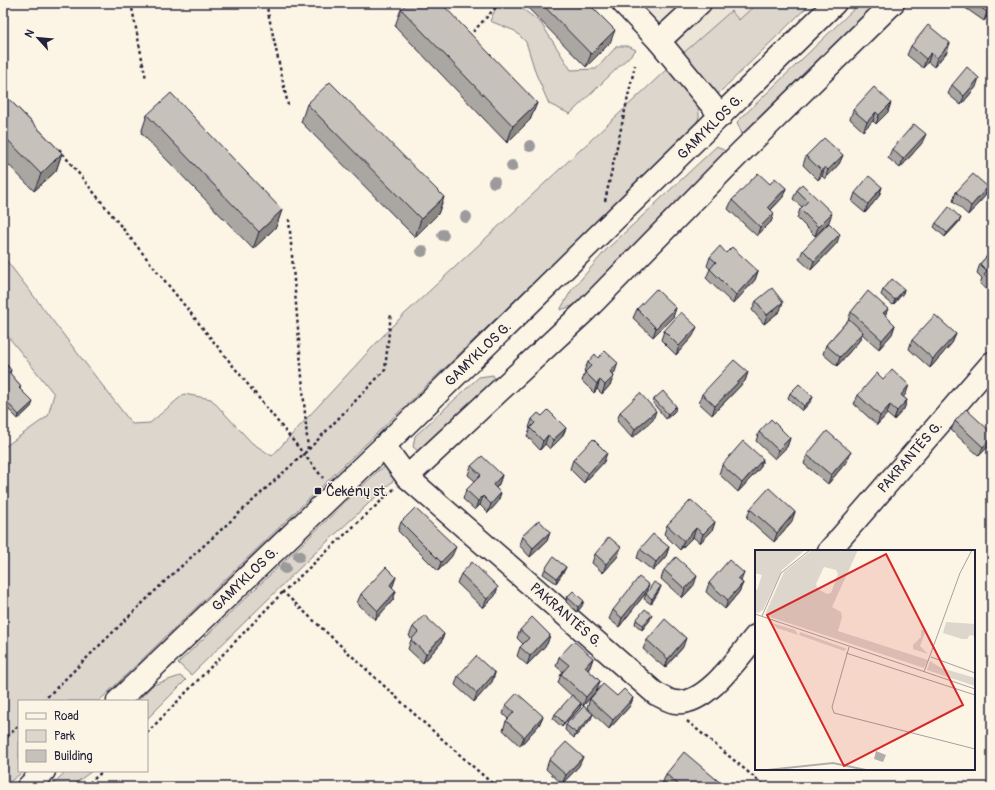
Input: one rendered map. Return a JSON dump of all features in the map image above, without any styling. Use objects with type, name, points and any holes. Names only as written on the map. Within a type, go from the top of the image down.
[{"type":"street","points":[[623,3],[659,41],[721,116]]},
{"type":"street","points":[[659,41],[700,3]]},
{"type":"street","name":"GAMYKLOS G.","points":[[119,700],[384,446],[835,3]]},
{"type":"street","points":[[407,477],[585,310],[741,152],[893,3]]},
{"type":"street","name":"PAKRANTĖS G.","points":[[830,550],[992,363]]},
{"type":"street","name":"PAKRANTĖS G.","points":[[384,446],[407,477],[656,694],[676,702],[693,701],[710,690],[755,637]]},
{"type":"street","points":[[28,787],[43,772]]},
{"type":"path","points":[[131,3],[146,79]]},
{"type":"path","points":[[266,3],[288,105]]},
{"type":"path","points":[[465,39],[500,3]]},
{"type":"path","points":[[603,208],[635,65]]},
{"type":"path","points":[[59,149],[335,492]]},
{"type":"path","points":[[288,219],[308,450]]},
{"type":"path","points":[[44,700],[162,584],[304,454],[385,370],[392,313]]},
{"type":"path","points":[[148,732],[283,592],[407,477]]},
{"type":"path","points":[[283,592],[423,722],[496,787]]},
{"type":"path","points":[[676,702],[684,718],[766,787]]},
{"type":"path","points":[[3,741],[18,726]]},
{"type":"path","points":[[85,787],[102,772]]},
{"type":"shaded area","points":[[630,3],[757,3],[739,20],[731,11],[680,56]]},
{"type":"green space","points":[[498,3],[515,3],[541,23],[571,70],[596,69],[617,46],[628,46],[636,50],[570,114],[549,104],[536,74],[526,42],[515,31],[490,21]]},
{"type":"green space","points":[[757,3],[811,3],[717,95],[680,56],[731,11],[739,20]]},
{"type":"green space","points":[[860,3],[884,3],[751,130],[742,134],[737,122]]},
{"type":"green space","points":[[668,68],[688,91],[699,111],[699,117],[693,129],[100,700],[18,700],[18,772],[23,772],[3,787],[3,448],[48,416],[54,394],[3,330],[3,256],[132,424],[150,423],[184,394],[211,399],[252,443],[272,456],[394,324]]},
{"type":"green space","points":[[717,146],[725,151],[722,162],[582,303],[560,310],[571,291],[606,250]]},
{"type":"green space","points":[[493,375],[496,382],[434,445],[418,451],[413,447],[415,436],[479,377]]},
{"type":"green space","points":[[391,464],[395,479],[314,554],[191,675],[178,663],[379,470]]},
{"type":"green space","points":[[180,676],[186,680],[148,718],[148,700],[138,700],[153,685]]},
{"type":"green space","points":[[65,772],[91,772],[73,785],[53,784]]},
{"type":"building","points":[[407,3],[441,3],[537,103],[513,126],[401,9]]},
{"type":"building","points":[[541,3],[588,3],[615,30],[591,54]]},
{"type":"building","points":[[974,3],[992,3],[992,4],[987,12]]},
{"type":"building","points":[[928,25],[950,43],[937,58],[931,53],[926,59],[911,46]]},
{"type":"building","points":[[967,67],[979,78],[964,96],[952,85]]},
{"type":"building","points":[[330,82],[444,197],[421,219],[307,104]]},
{"type":"building","points":[[874,87],[891,103],[879,115],[876,112],[867,122],[853,110]]},
{"type":"building","points":[[3,93],[62,153],[41,174],[3,135]]},
{"type":"building","points":[[171,93],[282,210],[259,232],[147,115]]},
{"type":"building","points":[[914,124],[926,134],[903,159],[892,149]]},
{"type":"building","points":[[824,138],[843,155],[828,170],[825,167],[822,171],[806,156]]},
{"type":"building","points":[[758,173],[770,184],[775,178],[786,188],[768,207],[774,213],[760,227],[732,200]]},
{"type":"building","points":[[973,174],[988,187],[971,206],[956,192]]},
{"type":"building","points":[[869,176],[882,187],[868,204],[855,193]]},
{"type":"building","points":[[802,184],[832,213],[818,227],[800,209],[808,201],[797,190]]},
{"type":"building","points":[[949,207],[961,218],[947,233],[936,223]]},
{"type":"building","points":[[829,223],[840,234],[814,261],[803,250]]},
{"type":"building","points":[[720,246],[726,253],[732,247],[758,271],[736,295],[710,269],[716,262],[710,257]]},
{"type":"building","points":[[992,250],[992,282],[984,275],[987,271],[980,264]]},
{"type":"building","points":[[892,279],[904,289],[895,300],[883,290]]},
{"type":"building","points":[[772,288],[783,302],[767,315],[756,301]]},
{"type":"building","points":[[656,289],[676,308],[656,328],[637,309]]},
{"type":"building","points":[[868,291],[888,309],[883,313],[895,325],[882,340],[851,312]]},
{"type":"building","points":[[681,312],[697,327],[679,346],[664,331]]},
{"type":"building","points":[[935,315],[956,334],[933,359],[912,340]]},
{"type":"building","points":[[849,319],[863,332],[840,357],[826,345]]},
{"type":"building","points":[[605,351],[618,363],[610,372],[614,376],[605,385],[600,380],[597,384],[585,372],[591,366],[588,362],[595,354],[598,358]]},
{"type":"building","points":[[734,360],[748,372],[715,406],[702,394]]},
{"type":"building","points":[[3,361],[11,370],[9,372],[21,386],[19,388],[33,402],[19,415],[3,398],[7,395],[3,391]]},
{"type":"building","points":[[892,369],[909,385],[901,395],[907,400],[897,411],[890,405],[880,416],[858,395],[877,373],[883,379]]},
{"type":"building","points":[[799,384],[813,397],[804,406],[790,393]]},
{"type":"building","points":[[663,391],[676,406],[668,414],[654,399]]},
{"type":"building","points":[[640,393],[656,411],[635,429],[620,412]]},
{"type":"building","points":[[966,409],[992,433],[992,437],[983,447],[955,421]]},
{"type":"building","points":[[548,410],[566,428],[553,440],[548,435],[543,441],[530,428],[535,423],[532,419],[538,413],[542,416]]},
{"type":"building","points":[[771,419],[790,438],[778,450],[759,432]]},
{"type":"building","points":[[827,431],[851,452],[831,475],[807,455]]},
{"type":"building","points":[[593,439],[607,453],[588,474],[573,460]]},
{"type":"building","points":[[743,441],[763,459],[742,483],[722,465]]},
{"type":"building","points":[[482,456],[502,475],[493,485],[501,493],[491,504],[483,496],[478,501],[466,490],[481,475],[471,466]]},
{"type":"building","points":[[769,488],[795,512],[777,533],[750,509]]},
{"type":"building","points":[[691,500],[715,522],[703,534],[696,528],[684,541],[667,525]]},
{"type":"building","points":[[415,508],[456,547],[441,562],[401,522]]},
{"type":"building","points":[[539,520],[550,532],[533,548],[522,536]]},
{"type":"building","points":[[653,534],[669,547],[656,562],[640,549]]},
{"type":"building","points":[[609,537],[621,547],[606,564],[595,554]]},
{"type":"building","points":[[553,557],[566,567],[557,578],[545,569]]},
{"type":"building","points":[[676,557],[697,576],[685,589],[664,570]]},
{"type":"building","points":[[729,560],[744,573],[738,579],[743,583],[728,600],[709,583]]},
{"type":"building","points":[[472,562],[498,587],[487,599],[461,574]]},
{"type":"building","points":[[386,567],[396,577],[390,585],[396,591],[378,611],[361,594]]},
{"type":"building","points":[[639,577],[649,585],[622,618],[613,610]]},
{"type":"building","points":[[654,582],[661,586],[652,599],[646,594]]},
{"type":"building","points":[[573,591],[584,601],[578,607],[567,597]]},
{"type":"building","points":[[645,609],[652,615],[643,625],[636,620]]},
{"type":"building","points":[[424,615],[444,634],[426,654],[411,640],[418,632],[413,627]]},
{"type":"building","points":[[532,617],[550,635],[530,656],[520,647],[529,638],[520,630]]},
{"type":"building","points":[[665,619],[686,638],[668,659],[647,640]]},
{"type":"building","points":[[574,641],[593,658],[585,667],[600,681],[586,697],[561,674],[569,665],[559,657]]},
{"type":"building","points":[[476,656],[495,673],[477,693],[458,676]]},
{"type":"building","points":[[603,684],[617,696],[624,689],[633,698],[613,720],[590,699]]},
{"type":"building","points":[[517,693],[543,716],[524,737],[506,721],[514,712],[506,705]]},
{"type":"building","points":[[572,695],[581,703],[564,723],[555,714]]},
{"type":"building","points":[[584,706],[593,714],[576,733],[566,725]]},
{"type":"building","points":[[566,742],[583,757],[566,775],[549,760]]},
{"type":"building","points":[[684,752],[723,785],[722,787],[681,787],[666,774]]},
{"type":"waterway","points":[[988,787],[992,782]]},
{"type":"place","name":"Čekėnų st.","points":[[318,491]]}]
